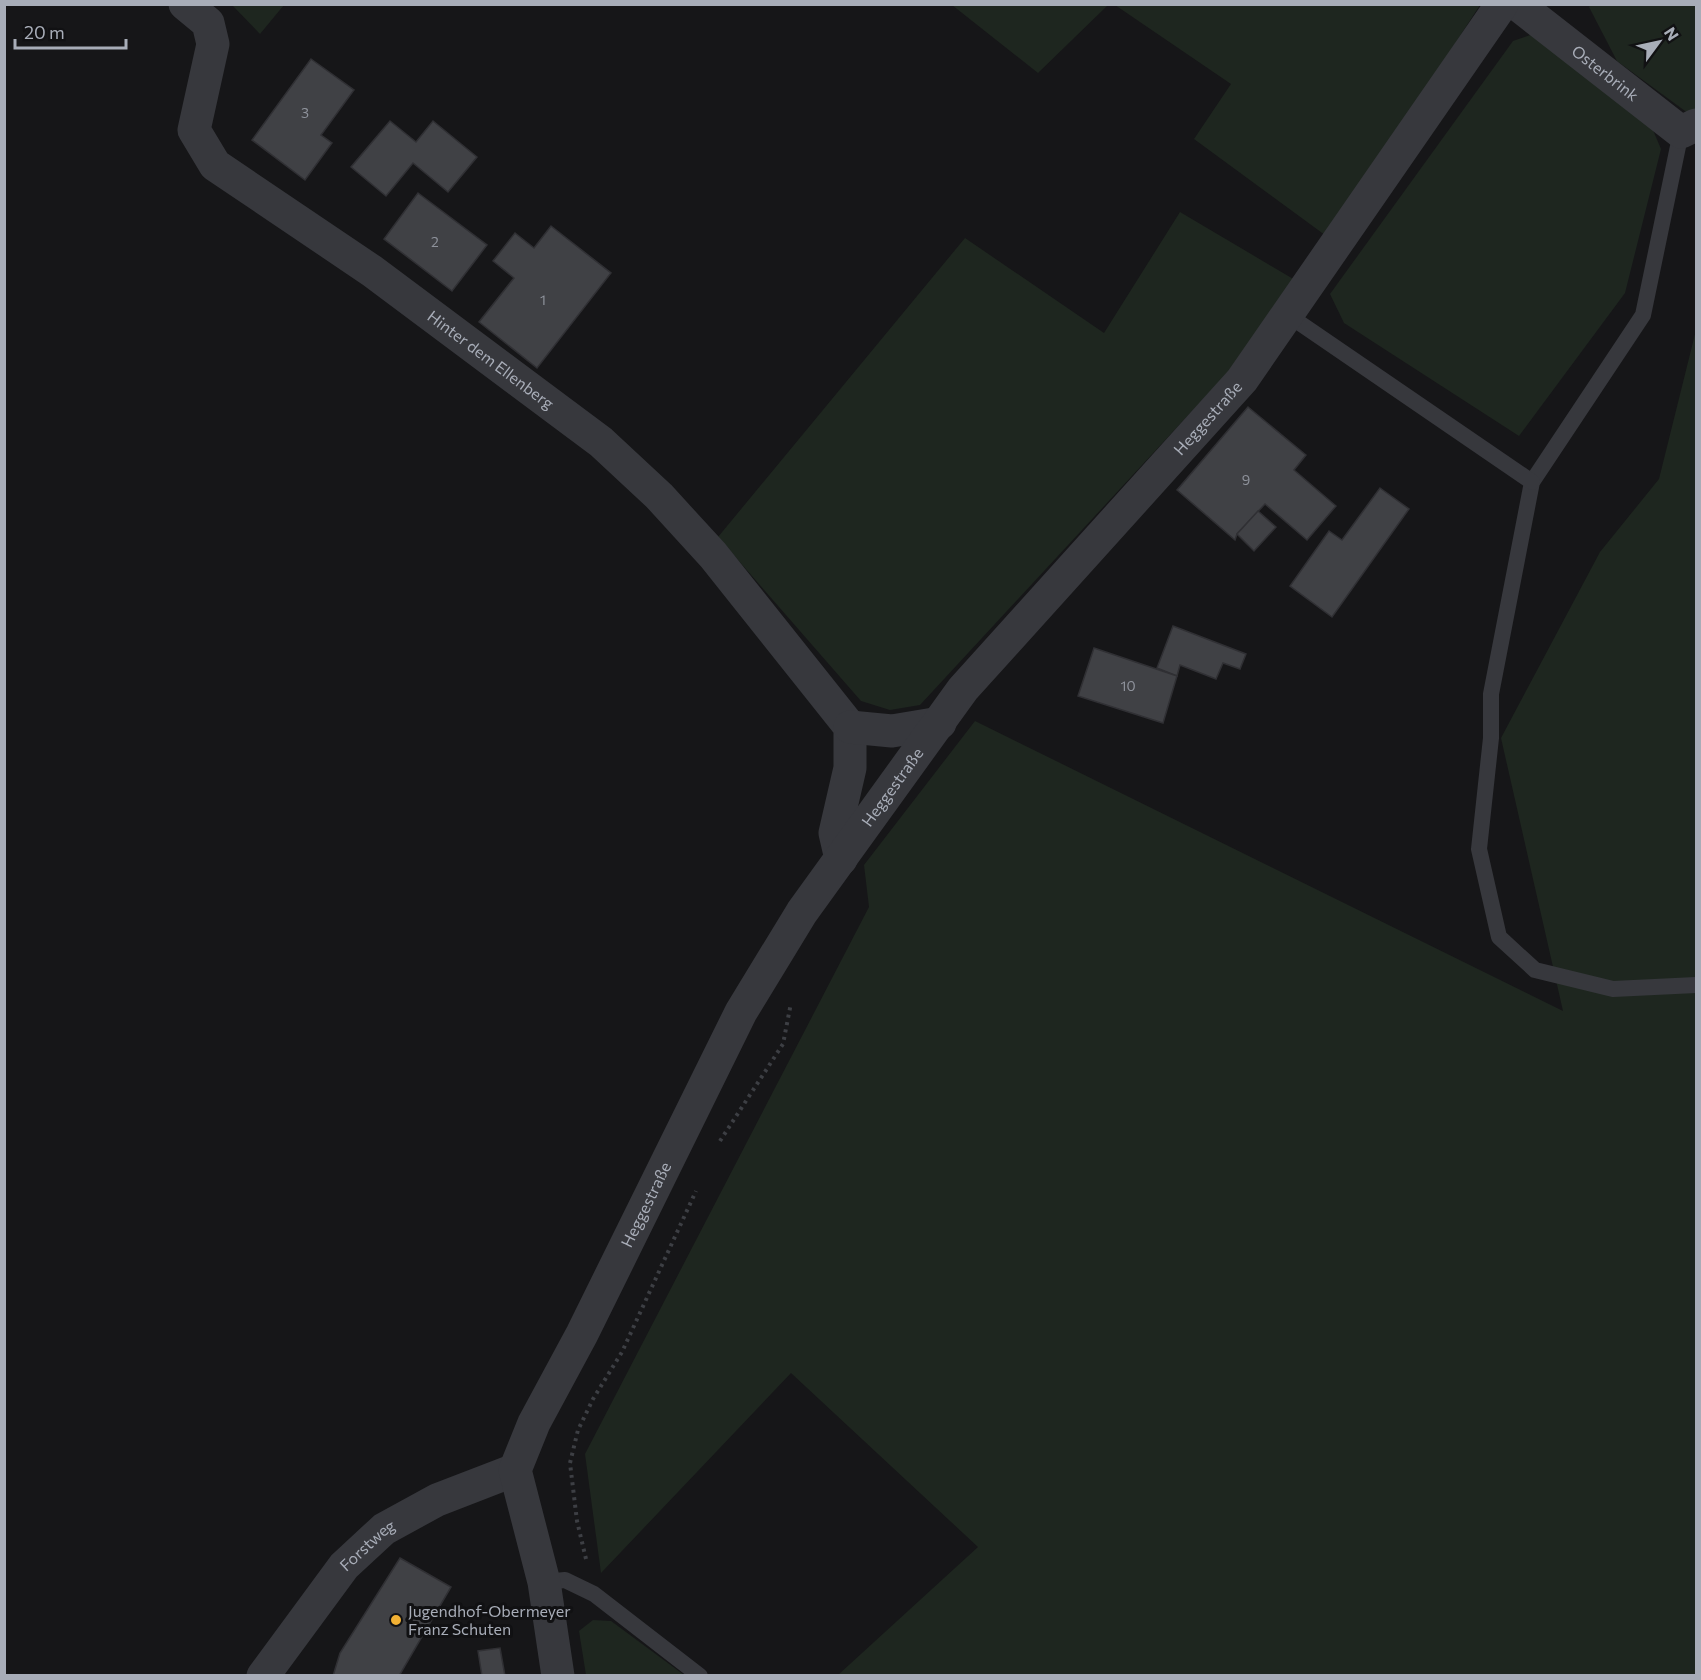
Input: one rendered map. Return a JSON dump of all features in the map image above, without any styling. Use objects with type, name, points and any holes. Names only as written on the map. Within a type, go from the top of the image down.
[{"type":"street","name":"Hinter dem Ellenberg","points":[[185,4],[208,23],[213,44],[194,130],[215,165],[372,271],[601,442],[659,496],[712,555],[850,727]]},
{"type":"street","name":"Osterbrink","points":[[1522,6],[1689,129]]},
{"type":"street","name":"Heggestraße","points":[[515,1470],[534,1423],[582,1334],[741,1012],[802,912],[963,689],[1242,380],[1288,315],[1522,6]]},
{"type":"street","points":[[840,859],[835,833],[850,768],[850,727],[892,731],[940,723]]},
{"type":"street","points":[[515,1470],[544,1582],[558,1676]]},
{"type":"street","name":"Forstweg","points":[[263,1676],[344,1566],[384,1529],[437,1500],[515,1470]]},
{"type":"lane","points":[[1689,129],[1643,315],[1532,482],[1491,694],[1491,738],[1479,849],[1499,937],[1535,970],[1613,989],[1696,985]]},
{"type":"lane","points":[[1288,315],[1532,482]]},
{"type":"lane","points":[[544,1582],[565,1580],[594,1594],[700,1676]]},
{"type":"path","points":[[715,1150],[783,1044],[793,994]]},
{"type":"path","points":[[594,1594],[577,1521],[570,1463],[578,1430],[593,1399],[622,1352],[700,1182]]},
{"type":"shaded area","points":[[1592,4],[1696,5],[1696,119],[1617,61],[1589,7]]},
{"type":"shaded area","points":[[232,5],[284,5],[260,34]]},
{"type":"shaded area","points":[[952,5],[1108,5],[1038,73]]},
{"type":"shaded area","points":[[1115,5],[1480,5],[1329,238],[1194,139],[1231,84]]},
{"type":"shaded area","points":[[1533,34],[1650,123],[1661,149],[1625,293],[1519,436],[1344,323],[1330,294],[1513,41]]},
{"type":"shaded area","points":[[1180,212],[1295,280],[1230,370],[920,705],[890,710],[861,701],[718,537],[965,238],[1104,333]]},
{"type":"shaded area","points":[[1696,330],[1696,1675],[838,1675],[978,1547],[791,1373],[601,1573],[585,1454],[869,907],[864,865],[975,721],[1563,1011],[1501,738],[1600,552],[1659,479]]},
{"type":"shaded area","points":[[593,1620],[611,1621],[684,1675],[586,1675],[579,1631]]},
{"type":"building","points":[[311,59],[354,90],[321,135],[332,143],[305,180],[252,140]]},
{"type":"building","points":[[390,121],[416,142],[433,121],[477,157],[448,192],[413,163],[386,196],[351,167]]},
{"type":"building","points":[[418,193],[487,245],[452,291],[384,239]]},
{"type":"building","points":[[551,226],[611,273],[537,368],[479,322],[514,278],[493,261],[515,233],[534,248]]},
{"type":"building","points":[[1248,407],[1306,455],[1294,470],[1336,506],[1307,540],[1265,504],[1237,534],[1235,540],[1177,490]]},
{"type":"building","points":[[1380,488],[1409,509],[1332,617],[1290,586],[1329,531],[1342,540]]},
{"type":"building","points":[[1258,511],[1276,527],[1254,551],[1237,534]]},
{"type":"building","points":[[1173,626],[1246,654],[1240,669],[1223,663],[1216,679],[1180,665],[1177,676],[1157,668]]},
{"type":"building","points":[[1094,648],[1177,676],[1163,723],[1078,696]]},
{"type":"building","name":"Jugendhof-Obermeyer Franz Schuten","points":[[400,1558],[451,1587],[399,1676],[333,1676],[340,1653]]},
{"type":"building","points":[[500,1648],[505,1676],[482,1676],[478,1651]]},
{"type":"place","name":"Jugendhof-Obermeyer Franz Schuten","points":[[396,1620]]}]
